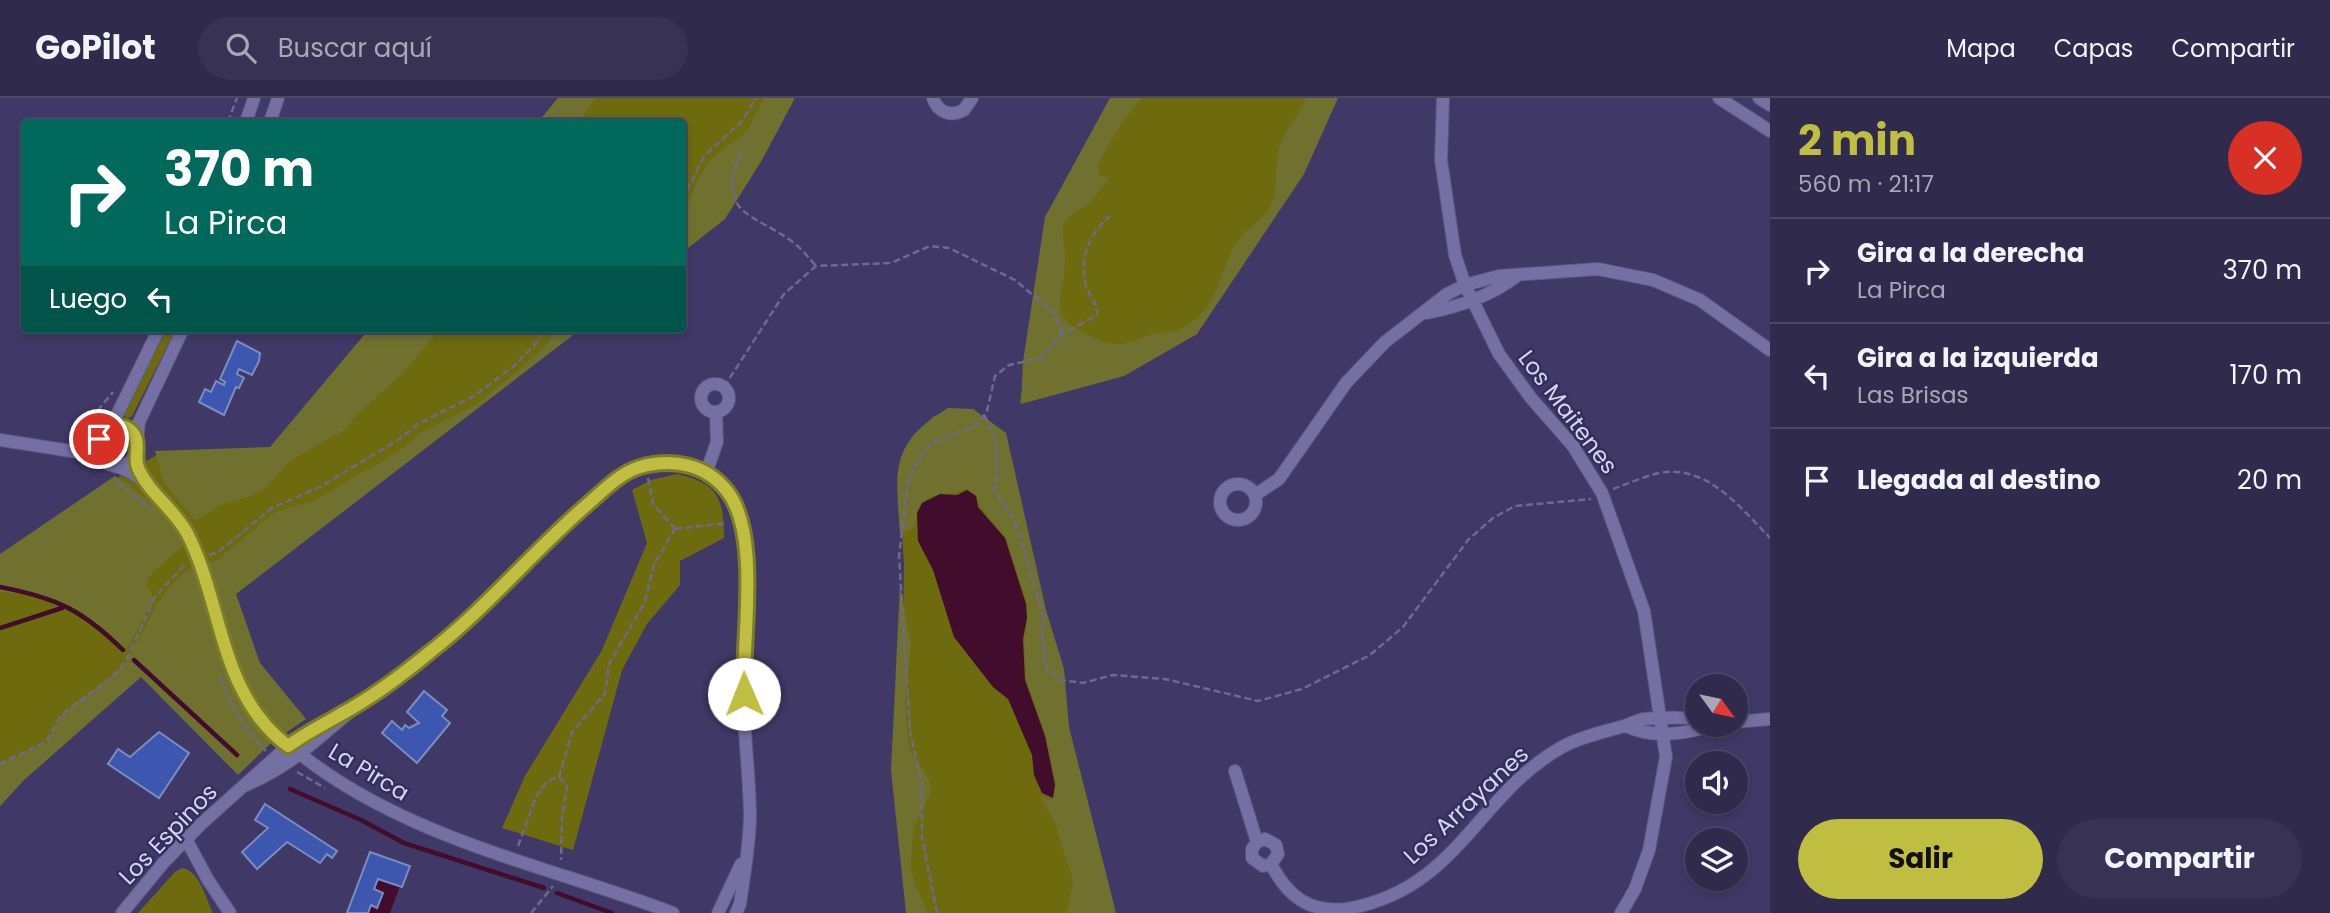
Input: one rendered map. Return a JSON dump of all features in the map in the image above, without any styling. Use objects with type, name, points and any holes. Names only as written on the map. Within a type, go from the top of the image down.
[{"type":"street","points":[[247,119],[254,98]]},
{"type":"street","points":[[271,119],[278,98]]},
{"type":"street","points":[[933,98],[939,109],[951,114],[964,110],[972,98]]},
{"type":"street","name":"Los Maitenes","points":[[1443,98],[1442,172],[1455,255],[1465,285],[1499,354],[1531,398],[1573,446],[1602,493],[1644,611],[1666,757],[1656,823],[1635,889],[1621,913]]},
{"type":"street","points":[[1719,98],[1770,131]]},
{"type":"street","points":[[1759,98],[1770,105]]},
{"type":"street","points":[[1255,495],[1279,480],[1346,383],[1385,342],[1447,295],[1465,285],[1499,276],[1598,270],[1653,280],[1700,300],[1770,350]]},
{"type":"street","points":[[1424,314],[1472,301],[1499,290],[1518,275]]},
{"type":"street","points":[[157,333],[97,446],[109,469],[126,464],[137,447],[139,422],[181,333]]},
{"type":"street","points":[[711,384],[724,387],[729,400],[725,408],[716,412],[704,407],[701,394],[711,384]]},
{"type":"street","points":[[716,412],[717,443],[706,472],[727,491],[741,519],[748,577],[743,663],[750,817],[740,904],[736,913]]},
{"type":"street","points":[[68,450],[90,442],[106,430],[124,427],[130,431],[137,447]]},
{"type":"street","name":"La Pirca","points":[[0,440],[87,454],[109,469],[128,471],[149,487],[178,519],[197,559],[236,677],[268,728],[288,746],[367,800],[410,821],[673,913]]},
{"type":"street","name":"La Pirca","points":[[137,447],[138,468],[149,487]]},
{"type":"street","name":"Los Espinos","points":[[122,913],[186,839],[246,785],[280,762],[301,754],[358,705],[431,652],[554,533],[613,482],[639,467],[668,463],[693,466],[706,472]]},
{"type":"street","name":"Los Espinos","points":[[280,762],[288,746],[358,705]]},
{"type":"street","name":"Los Arrayanes","points":[[1271,864],[1282,884],[1305,909],[1334,911],[1374,904],[1414,884],[1450,857],[1529,770],[1563,746],[1640,719],[1685,718]]},
{"type":"street","points":[[1748,721],[1770,719]]},
{"type":"street","name":"Los Arrayanes","points":[[1626,726],[1640,732],[1685,731]]},
{"type":"street","points":[[1235,771],[1257,842]]},
{"type":"street","points":[[186,839],[230,913]]},
{"type":"street","points":[[1265,839],[1276,845],[1278,853],[1271,864],[1263,866],[1252,858],[1252,849],[1257,842],[1265,839]]},
{"type":"street","points":[[718,913],[746,854]]},
{"type":"path","points":[[229,119],[237,98]]},
{"type":"path","points":[[686,192],[705,155],[742,121],[756,98]]},
{"type":"path","points":[[741,152],[731,190],[740,210],[796,244],[816,267]]},
{"type":"path","points":[[937,913],[922,837],[922,785],[910,730],[899,555],[908,483],[919,458],[930,444],[977,425],[984,415],[995,376],[1009,365],[1041,358],[1063,334],[1097,315],[1098,306],[1086,287],[1083,265],[1089,240],[1097,227],[1110,216]]},
{"type":"path","points":[[724,387],[784,293],[816,267],[891,263],[930,246],[948,248],[1015,280],[1054,313],[1063,334]]},
{"type":"path","points":[[0,764],[46,742],[61,715],[112,677],[126,661],[155,597],[183,565],[218,551],[272,508],[320,487],[398,440],[418,424],[474,396],[514,366],[543,333]]},
{"type":"path","points":[[84,427],[116,386]]},
{"type":"path","points":[[984,415],[991,427],[998,451],[999,466],[994,490],[1014,519],[1043,616],[1042,639],[1047,670],[1061,680],[1083,683],[1113,675],[1165,679],[1258,701],[1302,690],[1370,655],[1403,627],[1468,540],[1493,517],[1515,506],[1592,499],[1660,473],[1687,472],[1724,492],[1770,538]]},
{"type":"path","points":[[646,466],[653,504],[674,530]]},
{"type":"path","points":[[109,469],[160,518]]},
{"type":"path","points":[[674,530],[741,519]]},
{"type":"path","points":[[559,777],[572,732],[605,694],[609,664],[645,602],[654,564],[674,530]]},
{"type":"path","points":[[217,668],[229,702],[255,740],[280,762],[329,791]]},
{"type":"path","points":[[514,857],[536,797],[547,780],[559,777]]},
{"type":"path","points":[[531,913],[551,891],[560,873],[562,818],[567,786],[559,777]]},
{"type":"shaded area","points":[[558,98],[794,98],[686,246],[686,119],[541,119]]},
{"type":"shaded area","points":[[558,98],[595,98],[581,119],[540,119]]},
{"type":"shaded area","points":[[764,98],[795,98],[762,160],[725,219],[686,250],[686,208],[696,183],[710,160],[742,135],[751,124]]},
{"type":"shaded area","points":[[1110,98],[1337,98],[1196,334],[1124,375],[1020,403],[1047,216]]},
{"type":"shaded area","points":[[1110,98],[1141,98],[1118,128],[1097,166],[1101,177],[1110,177],[1088,205],[1074,212],[1063,223],[1065,260],[1060,306],[1062,315],[1078,330],[1102,341],[1119,344],[1180,329],[1202,313],[1216,291],[1237,242],[1270,207],[1275,192],[1280,145],[1306,98],[1338,98],[1304,174],[1197,334],[1124,376],[1021,404],[1023,362],[1045,217]]},
{"type":"shaded area","points":[[165,333],[174,333],[132,416],[127,419],[123,414]]},
{"type":"shaded area","points":[[366,333],[437,333],[399,377],[355,416],[346,429],[291,460],[265,488],[218,506],[196,521],[164,483],[155,451],[270,447]]},
{"type":"shaded area","points":[[367,333],[574,333],[234,594],[23,780],[0,806],[0,561],[114,480],[160,453],[270,448]]},
{"type":"shaded area","points":[[553,333],[576,333],[236,594],[260,663],[306,719],[271,743],[238,775],[141,677],[24,780],[0,806],[0,765],[46,743],[62,716],[79,700],[112,677],[127,661],[156,606],[187,570],[219,559],[274,513],[313,501],[398,452],[422,432],[475,405],[547,344]]},
{"type":"shaded area","points":[[948,408],[973,409],[1006,433],[1046,610],[1064,669],[1069,727],[1116,913],[1067,913],[1073,882],[1056,826],[1041,797],[1052,800],[1056,785],[1046,736],[1026,679],[1024,639],[1028,618],[1027,604],[1006,538],[980,506],[977,496],[967,489],[926,500],[917,514],[915,527],[900,534],[897,493],[900,461],[905,447],[929,421]]},
{"type":"shaded area","points":[[966,413],[990,428],[1115,913],[908,913],[904,564],[900,500],[913,437],[934,416]]},
{"type":"shaded area","points":[[117,433],[126,436],[129,445],[126,454],[117,457],[108,454],[105,445],[108,436]]},
{"type":"shaded area","points":[[677,474],[701,482],[716,494],[722,512],[724,538],[680,561],[680,585],[647,624],[622,670],[573,850],[502,828],[525,776],[602,650],[647,543],[632,490],[651,480]]},
{"type":"shaded area","points":[[115,476],[154,506],[186,543],[149,576],[146,585],[154,599],[126,650],[96,623],[70,606],[40,596],[0,592],[0,554]]},
{"type":"shaded area","points":[[967,490],[976,496],[978,507],[1005,538],[1026,604],[1027,618],[1023,639],[1025,680],[1045,736],[1055,785],[1053,798],[1042,793],[1034,775],[1032,755],[1008,699],[993,687],[954,637],[933,570],[918,541],[917,513],[922,503],[940,494],[957,495]]},
{"type":"shaded area","points":[[900,586],[911,644],[905,702],[907,732],[910,751],[929,780],[931,791],[913,829],[911,867],[928,913],[906,913],[891,770]]},
{"type":"shaded area","points":[[182,868],[198,880],[213,913],[138,913],[175,872]]},
{"type":"shaded area","points":[[378,879],[400,886],[390,913],[368,913],[371,905],[378,907],[383,893],[374,889]]},
{"type":"building","points":[[237,341],[260,353],[259,361],[252,375],[239,369],[237,374],[244,378],[239,388],[236,387],[224,415],[199,402],[205,389],[211,392],[216,381],[224,385],[225,382],[220,379]]},
{"type":"building","points":[[424,691],[447,710],[442,716],[450,723],[417,763],[382,733],[392,721],[402,730],[405,725],[409,728],[419,723],[407,712]]},
{"type":"building","points":[[159,732],[189,753],[159,798],[108,764],[118,749],[130,757]]},
{"type":"building","points":[[265,804],[337,851],[332,858],[327,854],[320,863],[287,842],[257,869],[242,852],[268,828],[255,820]]},
{"type":"building","points":[[370,852],[410,866],[402,887],[378,879],[374,889],[383,893],[377,908],[371,905],[368,913],[347,913]]},
{"type":"waterway","points":[[0,587],[37,596],[68,608],[81,615],[123,650]]},
{"type":"waterway","points":[[0,628],[62,608]]},
{"type":"waterway","points":[[134,660],[237,755]]},
{"type":"waterway","points":[[290,789],[361,820],[404,843],[544,888]]},
{"type":"waterway","points":[[557,893],[612,913]]},
{"type":"route","points":[[99,439],[106,430],[118,426],[124,427],[134,436],[137,442],[138,468],[149,487],[178,519],[192,545],[236,677],[268,728],[288,746],[310,730],[358,705],[431,652],[554,533],[613,482],[639,467],[668,463],[693,466],[706,472],[727,491],[741,519],[748,577],[744,694]]}]
